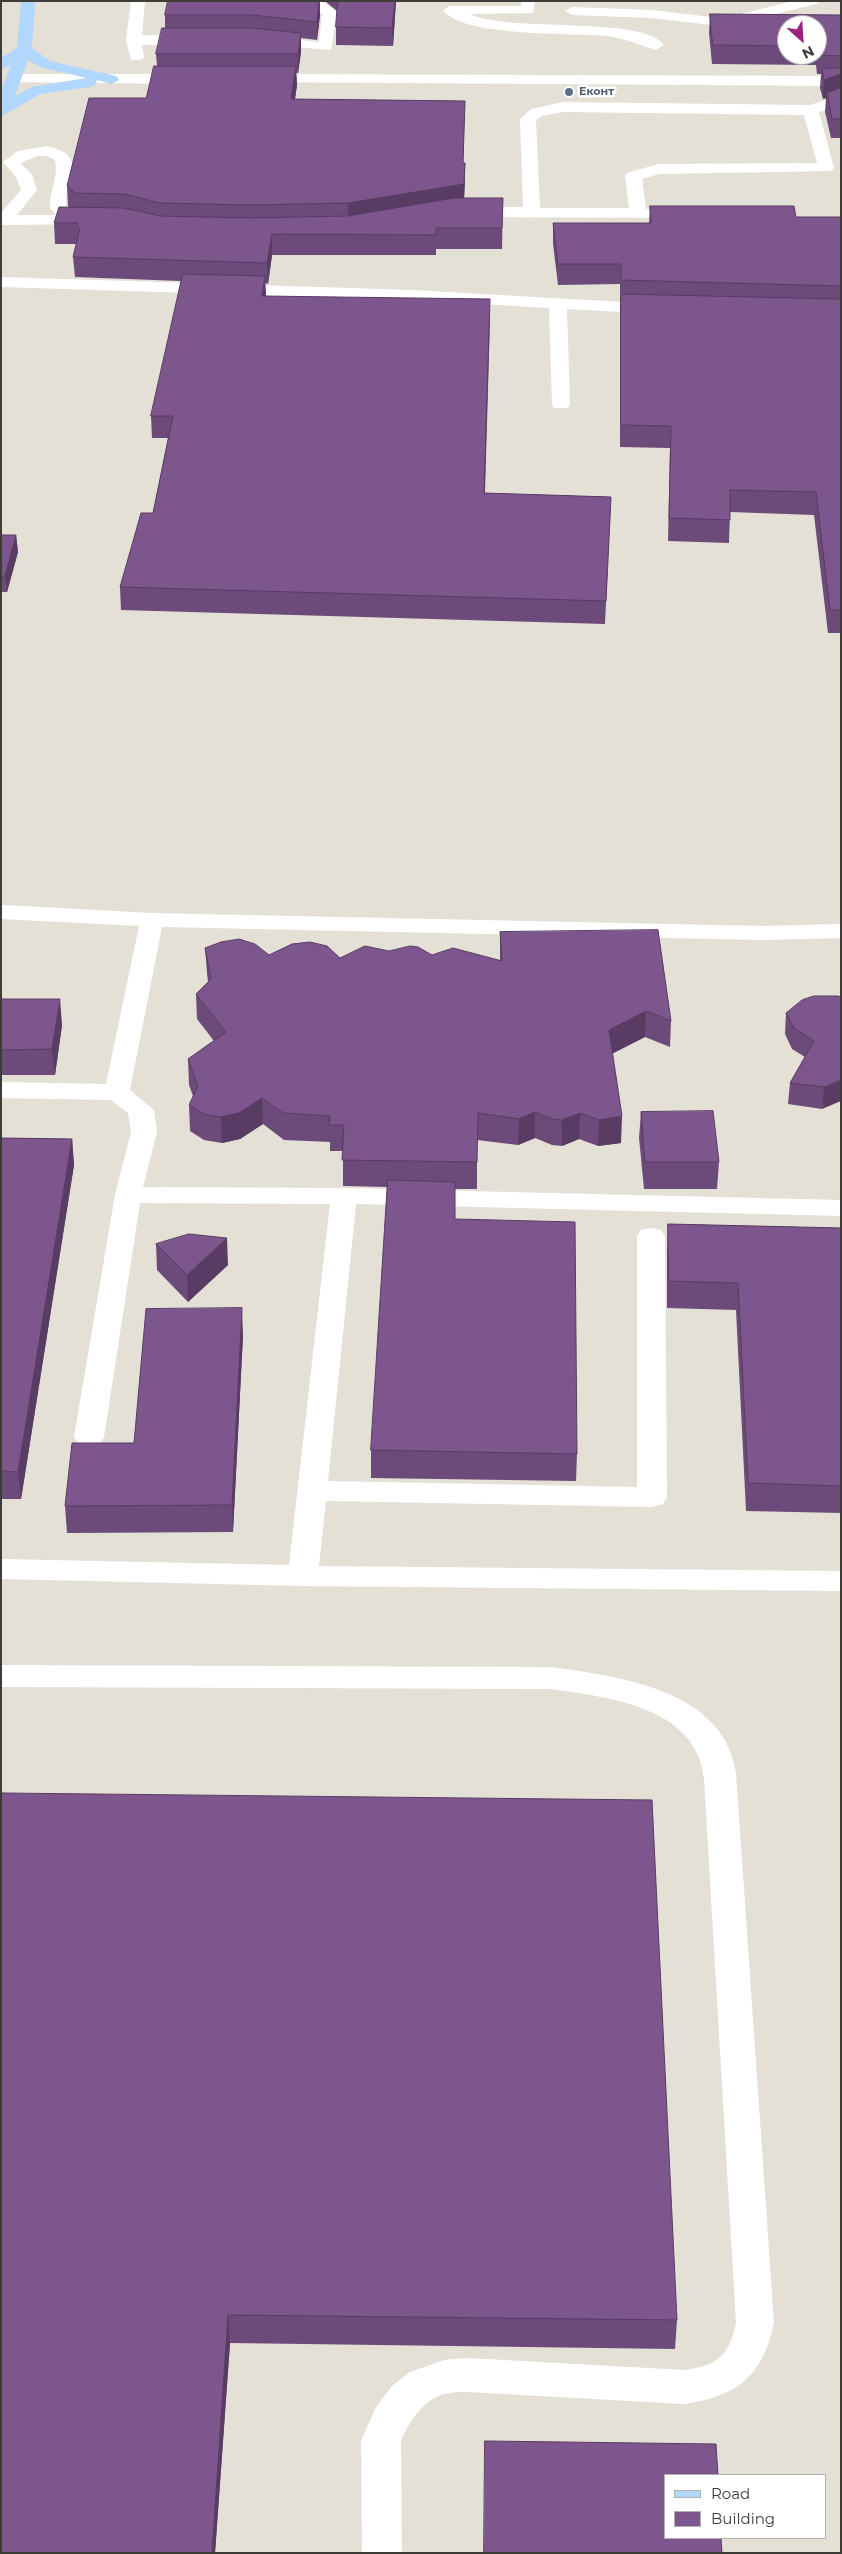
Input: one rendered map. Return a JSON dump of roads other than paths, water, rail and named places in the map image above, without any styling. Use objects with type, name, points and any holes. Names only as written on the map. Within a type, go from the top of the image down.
[{"type":"main road","points":[[2,110],[8,78],[24,50],[25,2]]},
{"type":"main road","points":[[1,65],[24,50]]},
{"type":"main road","points":[[24,50],[45,64],[111,79]]},
{"type":"main road","points":[[2,110],[36,90],[111,79]]},
{"type":"street","points":[[138,1],[134,40],[138,79]]},
{"type":"street","points":[[314,78],[326,47],[330,12],[315,4],[315,1]]},
{"type":"street","points":[[449,5],[528,6],[552,11],[651,8],[690,20],[710,21],[741,18],[812,1]]},
{"type":"street","points":[[449,5],[472,21],[496,26],[608,32],[638,38],[656,45]]},
{"type":"street","points":[[651,8],[662,79]]},
{"type":"street","points":[[134,40],[213,40]]},
{"type":"street","points":[[253,40],[326,47]]},
{"type":"street","points":[[8,78],[207,79]]},
{"type":"street","points":[[246,79],[841,81]]},
{"type":"street","points":[[532,212],[528,120],[537,112],[563,107],[811,110],[841,100]]},
{"type":"street","points":[[638,213],[633,176],[658,169],[834,169],[811,110]]},
{"type":"street","points":[[2,219],[28,190],[24,175],[11,162],[23,154],[38,151],[56,152],[63,158],[66,169],[56,200],[58,208],[72,220]]},
{"type":"street","points":[[446,212],[706,215]]},
{"type":"street","points":[[2,219],[106,220]]},
{"type":"street","points":[[1,282],[413,295],[558,305],[672,310]]},
{"type":"street","points":[[558,305],[562,404]]},
{"type":"street","points":[[1,912],[152,920],[764,933],[841,931]]},
{"type":"street","points":[[116,1092],[152,920]]},
{"type":"street","points":[[1,1090],[116,1092],[141,1110],[144,1132],[128,1195],[89,1437]]},
{"type":"street","points":[[128,1195],[344,1196],[841,1208]]},
{"type":"street","points":[[302,1576],[344,1196]]},
{"type":"street","points":[[312,1491],[652,1497],[651,1236]]},
{"type":"street","points":[[1,1569],[302,1576],[841,1581]]},
{"type":"street","points":[[1,1676],[550,1678],[618,1688],[641,1696],[688,1718],[702,1733],[714,1751],[721,1796],[754,2294],[755,2324],[752,2342],[742,2363],[723,2378],[707,2385],[684,2387],[468,2375],[444,2377],[424,2384],[406,2398],[390,2420],[381,2441],[382,2553]]},
{"type":"place","name":"Еконт","points":[[569,92]]}]
